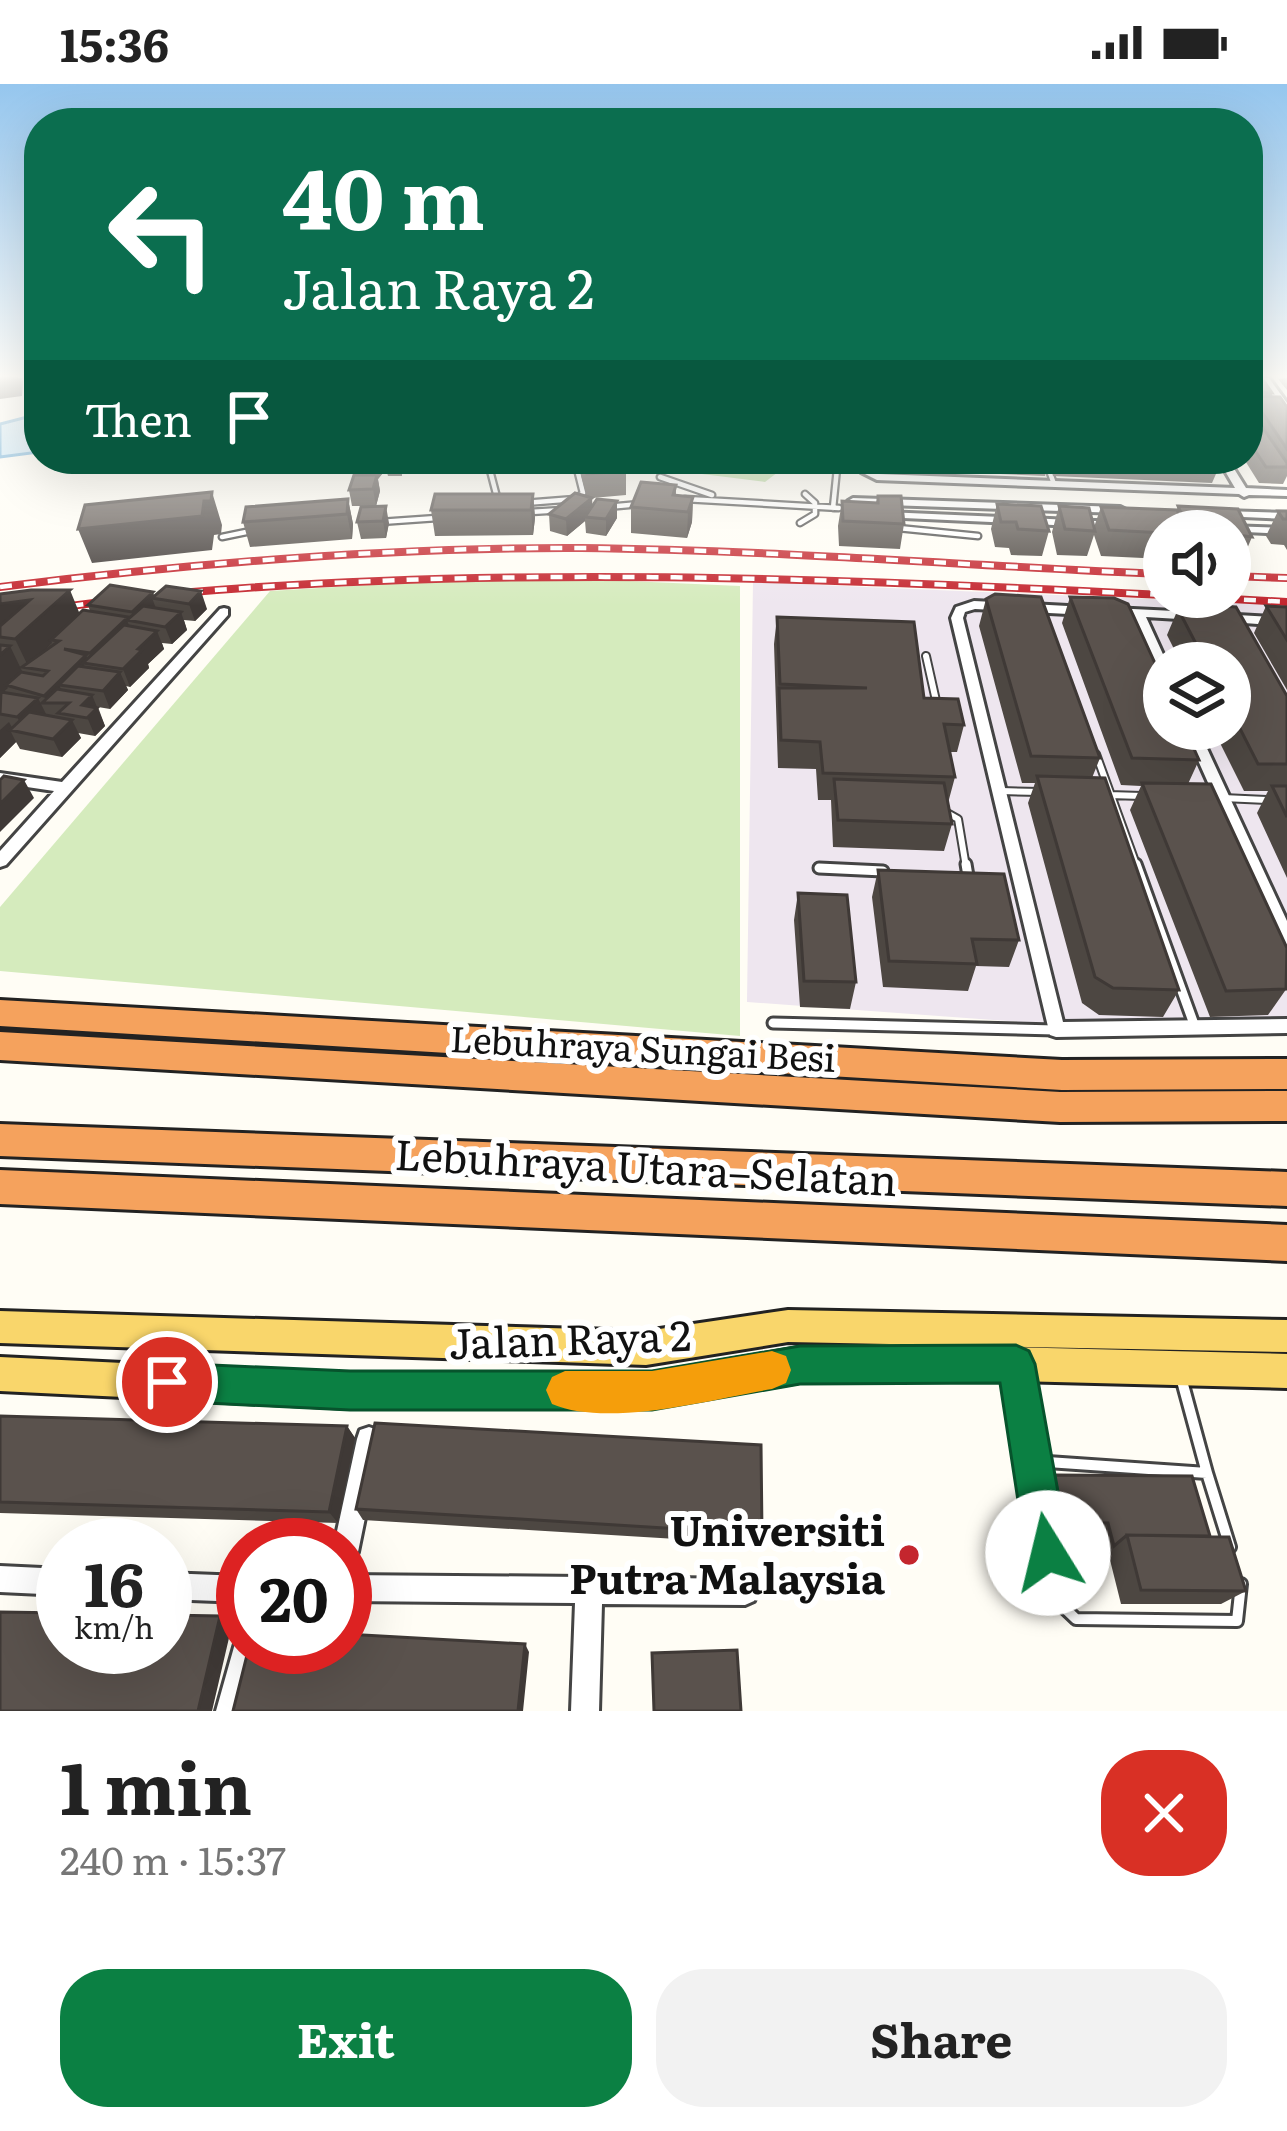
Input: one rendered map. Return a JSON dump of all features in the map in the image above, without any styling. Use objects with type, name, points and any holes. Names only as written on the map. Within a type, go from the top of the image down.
[{"type":"highway","points":[[0,996],[115,1017]]},
{"type":"highway","name":"Lebuhraya Sungai Besi","points":[[0,1013],[1062,1075],[1287,1074]]},
{"type":"highway","name":"Lebuhraya Sungai Besi","points":[[0,1046],[1060,1107],[1287,1106]]},
{"type":"highway","name":"Lebuhraya Utara–Selatan","points":[[0,1140],[1287,1189]]},
{"type":"highway","name":"Lebuhraya Utara–Selatan","points":[[0,1187],[1287,1243]]},
{"type":"main road","name":"Jalan Raya 2","points":[[0,1327],[646,1348],[788,1326],[1178,1368],[1287,1371]]},
{"type":"main road","name":"Jalan Raya 2","points":[[0,1375],[350,1391],[652,1390],[800,1365],[1167,1334],[1287,1336]]},
{"type":"street","points":[[872,474],[1287,493]]},
{"type":"street","points":[[1232,474],[1265,530]]},
{"type":"street","points":[[857,513],[1137,511]]},
{"type":"street","points":[[857,513],[1128,525]]},
{"type":"street","points":[[1251,515],[1287,516]]},
{"type":"street","points":[[1251,530],[1287,531]]},
{"type":"street","points":[[1143,614],[974,605],[960,610],[956,618],[971,711],[1000,791],[1013,878],[1056,1030],[1287,1026]]},
{"type":"street","points":[[0,861],[224,612]]},
{"type":"street","points":[[1138,614],[1151,642]]},
{"type":"street","points":[[1234,618],[1287,622]]},
{"type":"street","points":[[1201,750],[1287,939]]},
{"type":"street","points":[[2,781],[66,788]]},
{"type":"street","points":[[352,1518],[369,1439]]},
{"type":"street","points":[[0,1579],[36,1581]]},
{"type":"street","points":[[372,1588],[745,1592]]},
{"type":"street","points":[[586,1711],[589,1588]]},
{"type":"street","points":[[230,1711],[240,1674]]},
{"type":"lane","points":[[492,474],[499,514]]},
{"type":"lane","points":[[499,505],[580,497],[578,474]]},
{"type":"lane","points":[[836,508],[837,474]]},
{"type":"lane","points":[[1050,474],[1054,484]]},
{"type":"lane","points":[[660,477],[719,497]]},
{"type":"lane","points":[[805,494],[815,508]]},
{"type":"lane","points":[[674,500],[719,497],[857,513]]},
{"type":"lane","points":[[522,513],[653,502]]},
{"type":"lane","points":[[800,523],[815,508]]},
{"type":"lane","points":[[836,508],[857,513]]},
{"type":"lane","points":[[363,523],[453,517]]},
{"type":"lane","points":[[898,528],[978,536]]},
{"type":"lane","points":[[222,537],[257,530]]},
{"type":"lane","points":[[1043,609],[1051,629]]},
{"type":"lane","points":[[1234,618],[1244,638]]},
{"type":"lane","points":[[926,656],[933,700],[947,709]]},
{"type":"lane","points":[[1088,733],[1196,1028]]},
{"type":"lane","points":[[1000,791],[1045,792]]},
{"type":"lane","points":[[1089,794],[1156,796]]},
{"type":"lane","points":[[1200,798],[1287,801]]},
{"type":"lane","points":[[938,809],[958,818],[968,876]]},
{"type":"lane","points":[[819,868],[900,872]]},
{"type":"lane","points":[[951,875],[986,877]]},
{"type":"lane","points":[[773,1023],[1056,1030]]},
{"type":"lane","points":[[1012,1347],[1055,1599],[1076,1619],[1237,1621],[1244,1590],[1167,1334]]},
{"type":"lane","points":[[1033,1462],[1207,1473]]},
{"type":"shaded area","points":[[753,582],[1143,599],[1143,618],[1251,618],[1251,603],[1287,605],[1287,1018],[1048,1024],[747,1002]]},
{"type":"green space","points":[[701,474],[775,474],[765,482]]},
{"type":"green space","points":[[517,576],[740,586],[740,1036],[0,971],[0,907],[270,591]]},
{"type":"building","points":[[1263,454],[1281,454],[1287,463],[1287,467],[1266,467]]},
{"type":"building","points":[[354,475],[377,475],[373,489],[349,490]]},
{"type":"building","points":[[641,482],[676,485],[673,495],[693,497],[688,512],[631,507]]},
{"type":"building","points":[[212,492],[211,501],[204,501],[202,516],[78,529],[85,505]]},
{"type":"building","points":[[575,493],[592,498],[566,519],[549,514]]},
{"type":"building","points":[[435,494],[533,494],[531,510],[431,510]]},
{"type":"building","points":[[878,496],[901,496],[904,524],[843,521],[842,501],[878,503]]},
{"type":"building","points":[[348,499],[347,514],[243,522],[246,507]]},
{"type":"building","points":[[597,499],[617,501],[606,519],[585,517]]},
{"type":"building","points":[[997,504],[1041,506],[1049,531],[1018,529],[1016,522],[1001,522]]},
{"type":"building","points":[[386,506],[383,521],[357,522],[361,507]]},
{"type":"building","points":[[1059,506],[1089,508],[1095,531],[1065,529]]},
{"type":"building","points":[[1178,506],[1238,510],[1180,510]]},
{"type":"building","points":[[1101,507],[1177,510],[1143,510],[1143,532],[1109,530]]},
{"type":"building","points":[[110,585],[153,592],[132,612],[88,605]]},
{"type":"building","points":[[166,586],[201,591],[189,604],[152,598]]},
{"type":"building","points":[[70,590],[15,639],[0,637],[0,626],[30,600],[0,604],[0,594]]},
{"type":"building","points":[[995,594],[1041,597],[1100,758],[1031,756],[986,599]]},
{"type":"building","points":[[1070,597],[1114,598],[1128,604],[1145,642],[1143,750],[1194,750],[1199,760],[1132,758]]},
{"type":"building","points":[[143,606],[181,612],[165,627],[127,620]]},
{"type":"building","points":[[1266,606],[1287,607],[1287,640]]},
{"type":"building","points":[[83,610],[128,617],[90,653],[64,649],[86,655],[44,696],[6,685],[21,672],[43,676],[48,671],[22,667],[59,641],[51,640]]},
{"type":"building","points":[[777,617],[914,622],[924,698],[958,699],[964,725],[944,724],[955,777],[823,773],[820,742],[781,740],[779,688],[867,688],[780,684]]},
{"type":"building","points":[[1183,618],[1242,618],[1287,696],[1287,764],[1258,764],[1251,750],[1251,642],[1195,642]]},
{"type":"building","points":[[124,625],[157,631],[123,669],[83,663]]},
{"type":"building","points":[[78,666],[120,672],[103,691],[59,685]]},
{"type":"building","points":[[57,689],[92,695],[82,705],[97,708],[87,718],[58,713],[69,703],[42,703]]},
{"type":"building","points":[[1,692],[38,698],[17,717],[0,714]]},
{"type":"building","points":[[29,712],[72,720],[53,739],[10,730]]},
{"type":"building","points":[[4,776],[24,780],[0,804],[0,780]]},
{"type":"building","points":[[1037,776],[1105,778],[1179,990],[1113,988],[1095,977]]},
{"type":"building","points":[[834,779],[944,783],[952,824],[838,820]]},
{"type":"building","points":[[1142,783],[1211,784],[1287,948],[1286,989],[1226,991]]},
{"type":"building","points":[[1272,786],[1287,786],[1287,817]]},
{"type":"building","points":[[878,870],[1004,874],[1019,940],[972,939],[977,964],[889,961]]},
{"type":"building","points":[[798,893],[847,895],[856,982],[804,981]]},
{"type":"building","points":[[0,1416],[347,1426],[329,1512],[0,1502]]},
{"type":"building","points":[[375,1423],[761,1445],[762,1534],[356,1509]]},
{"type":"building","points":[[1054,1475],[1192,1476],[1210,1536],[1127,1535],[1114,1546],[1108,1523],[1065,1522]]},
{"type":"building","points":[[1127,1535],[1229,1537],[1246,1591],[1141,1590]]},
{"type":"building","points":[[0,1612],[36,1613],[36,1674],[192,1674],[192,1615],[216,1616],[198,1711],[0,1711]]},
{"type":"building","points":[[372,1636],[525,1644],[518,1711],[233,1711],[242,1674],[372,1674]]},
{"type":"building","points":[[737,1650],[741,1711],[654,1711],[652,1653]]},
{"type":"railway","points":[[0,587],[290,558],[508,548],[727,552],[1143,573]]},
{"type":"railway","points":[[167,594],[416,580],[666,577],[1143,594]]},
{"type":"railway","points":[[1251,577],[1287,578]]},
{"type":"railway","points":[[0,615],[125,599]]},
{"type":"railway","points":[[1251,600],[1287,602]]},
{"type":"slow traffic","points":[[565,1390],[652,1390],[772,1370]]},
{"type":"place","name":"Universiti Putra Malaysia","points":[[909,1555]]},
{"type":"route","points":[[167,1382],[350,1391],[652,1390],[800,1365],[1016,1364],[1048,1553]]}]
